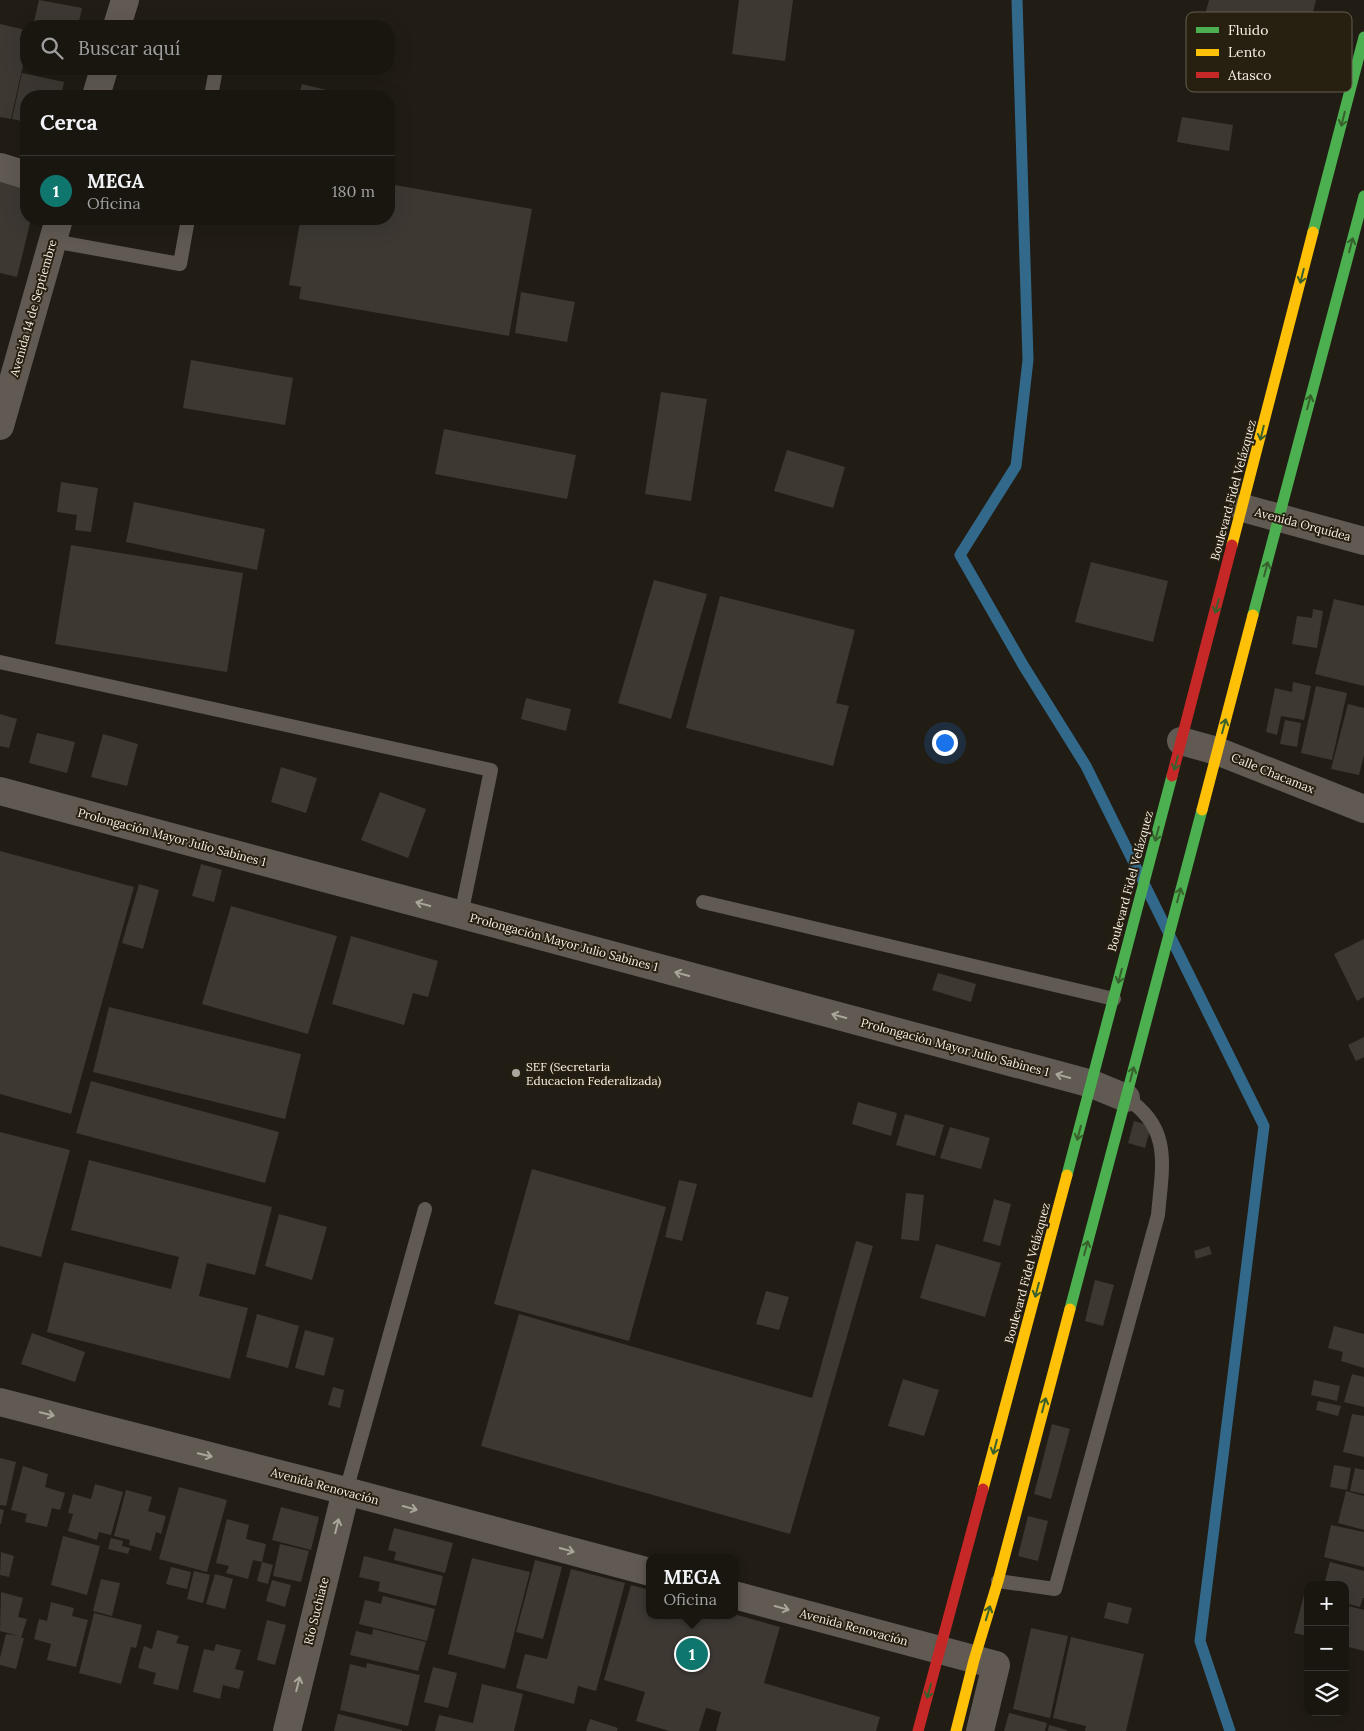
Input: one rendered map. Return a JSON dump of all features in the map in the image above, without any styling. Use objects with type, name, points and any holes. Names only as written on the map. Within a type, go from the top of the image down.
[{"type":"main road","name":"Boulevard Fidel Velázquez","points":[[1352,84],[1364,38]]},
{"type":"main road","name":"Boulevard Fidel Velázquez","points":[[918,1731],[1092,1084],[1350,92]]},
{"type":"main road","points":[[956,1731],[974,1660],[998,1581],[1364,196]]},
{"type":"street","points":[[119,20],[125,0]]},
{"type":"street","points":[[98,90],[102,75]]},
{"type":"street","points":[[0,167],[20,173]]},
{"type":"street","name":"Avenida 14 de Septiembre","points":[[1,414],[56,230]]},
{"type":"street","name":"Avenida Orquídea","points":[[1242,508],[1364,541]]},
{"type":"street","name":"Calle Chacamax","points":[[1181,741],[1217,751],[1364,809]]},
{"type":"street","name":"Prolongación Mayor Julio Sabines 1","points":[[0,791],[1092,1084],[1126,1098]]},
{"type":"street","name":"Avenida Renovación","points":[[0,1402],[646,1571]]},
{"type":"street","name":"Río Suchiate","points":[[287,1731],[346,1491]]},
{"type":"street","name":"Avenida Renovación","points":[[738,1596],[996,1666],[980,1731]]},
{"type":"lane","points":[[211,90],[215,75]]},
{"type":"lane","points":[[56,230],[180,264],[187,225]]},
{"type":"lane","points":[[0,662],[491,770],[461,915]]},
{"type":"lane","points":[[704,902],[1114,999]]},
{"type":"lane","points":[[998,1581],[1055,1590],[1158,1215],[1162,1163],[1160,1139],[1141,1107],[1126,1098]]},
{"type":"lane","points":[[346,1491],[425,1209]]},
{"type":"building","points":[[39,0],[82,8],[79,20],[34,20]]},
{"type":"building","points":[[739,0],[793,0],[785,61],[732,54]]},
{"type":"building","points":[[1209,0],[1316,0],[1313,12],[1206,12]]},
{"type":"building","points":[[0,24],[20,29],[21,75],[11,119],[0,117]]},
{"type":"building","points":[[22,75],[31,75],[64,82],[62,90],[20,90],[20,121],[12,119]]},
{"type":"building","points":[[302,84],[326,90],[300,90]]},
{"type":"building","points":[[1182,117],[1233,125],[1229,151],[1177,142]]},
{"type":"building","points":[[0,180],[20,185],[20,225],[30,225],[17,277],[0,273]]},
{"type":"building","points":[[395,185],[532,209],[509,336],[299,299],[301,287],[289,285],[299,225],[395,225]]},
{"type":"building","points":[[521,292],[575,302],[567,342],[515,333]]},
{"type":"building","points":[[191,360],[293,378],[285,425],[183,408]]},
{"type":"building","points":[[661,392],[707,399],[691,501],[645,494]]},
{"type":"building","points":[[444,429],[576,455],[567,499],[435,474]]},
{"type":"building","points":[[787,450],[845,467],[833,508],[774,491]]},
{"type":"building","points":[[61,482],[98,488],[91,532],[75,530],[77,515],[57,512]]},
{"type":"building","points":[[134,502],[265,529],[257,570],[126,542]]},
{"type":"building","points":[[71,545],[243,573],[227,672],[55,644]]},
{"type":"building","points":[[1091,562],[1168,581],[1153,642],[1075,622]]},
{"type":"building","points":[[654,580],[707,594],[671,719],[618,703]]},
{"type":"building","points":[[720,596],[855,630],[836,703],[849,706],[833,766],[686,728]]},
{"type":"building","points":[[1334,599],[1364,606],[1364,686],[1315,674]]},
{"type":"building","points":[[1313,609],[1323,611],[1317,648],[1292,644],[1297,616],[1312,618]]},
{"type":"building","points":[[1293,682],[1311,686],[1304,720],[1281,716],[1277,735],[1266,732],[1275,688],[1292,692]]},
{"type":"building","points":[[1316,686],[1347,693],[1332,760],[1301,753]]},
{"type":"building","points":[[526,698],[571,709],[566,731],[521,719]]},
{"type":"building","points":[[1348,704],[1364,708],[1364,755],[1359,775],[1331,769]]},
{"type":"building","points":[[0,714],[17,719],[9,748],[0,746]]},
{"type":"building","points":[[1285,720],[1301,723],[1297,747],[1280,744]]},
{"type":"building","points":[[37,733],[75,742],[67,773],[29,763]]},
{"type":"building","points":[[103,734],[138,744],[127,786],[91,777]]},
{"type":"building","points":[[281,767],[317,778],[306,813],[271,802]]},
{"type":"building","points":[[380,792],[426,809],[408,858],[361,840]]},
{"type":"building","points":[[0,851],[134,887],[71,1114],[0,1094]]},
{"type":"building","points":[[201,864],[222,870],[214,902],[192,896]]},
{"type":"building","points":[[139,884],[159,890],[143,949],[122,943]]},
{"type":"building","points":[[231,906],[337,936],[308,1034],[202,1004]]},
{"type":"building","points":[[351,936],[438,961],[428,997],[413,993],[404,1025],[332,1004]]},
{"type":"building","points":[[1364,939],[1364,997],[1357,1001],[1334,954]]},
{"type":"building","points":[[938,973],[976,984],[971,1002],[932,990]]},
{"type":"building","points":[[109,1007],[301,1054],[285,1119],[93,1072]]},
{"type":"building","points":[[1364,1037],[1364,1057],[1356,1061],[1348,1045]]},
{"type":"building","points":[[91,1081],[279,1132],[265,1183],[76,1133]]},
{"type":"building","points":[[858,1102],[897,1113],[891,1136],[852,1124]]},
{"type":"building","points":[[905,1114],[944,1125],[935,1156],[896,1145]]},
{"type":"building","points":[[1134,1121],[1151,1126],[1145,1148],[1128,1143]]},
{"type":"building","points":[[950,1127],[990,1138],[981,1169],[940,1158]]},
{"type":"building","points":[[0,1132],[70,1150],[41,1257],[0,1246]]},
{"type":"building","points":[[89,1160],[272,1207],[255,1275],[207,1263],[199,1296],[248,1308],[230,1379],[47,1332],[64,1262],[171,1289],[179,1257],[71,1230]]},
{"type":"building","points":[[532,1169],[666,1207],[629,1341],[494,1304]]},
{"type":"building","points":[[679,1180],[697,1184],[682,1241],[665,1237]]},
{"type":"building","points":[[906,1193],[924,1195],[919,1241],[901,1239]]},
{"type":"building","points":[[994,1199],[1011,1204],[1000,1246],[983,1241]]},
{"type":"building","points":[[279,1214],[327,1227],[312,1280],[265,1266]]},
{"type":"building","points":[[856,1241],[873,1246],[790,1534],[481,1446],[519,1314],[812,1398]]},
{"type":"building","points":[[936,1244],[1001,1263],[985,1317],[920,1298]]},
{"type":"building","points":[[1209,1246],[1212,1254],[1196,1259],[1194,1251]]},
{"type":"building","points":[[1095,1280],[1114,1285],[1103,1326],[1085,1321]]},
{"type":"building","points":[[766,1291],[789,1297],[779,1330],[756,1324]]},
{"type":"building","points":[[257,1314],[299,1326],[288,1368],[246,1357]]},
{"type":"building","points":[[1334,1326],[1364,1334],[1364,1368],[1341,1361],[1343,1352],[1328,1348]]},
{"type":"building","points":[[305,1330],[334,1338],[324,1376],[295,1368]]},
{"type":"building","points":[[32,1333],[85,1352],[75,1382],[21,1364]]},
{"type":"building","points":[[1352,1374],[1364,1377],[1364,1407],[1344,1402]]},
{"type":"building","points":[[903,1379],[939,1390],[924,1436],[888,1426]]},
{"type":"building","points":[[1314,1380],[1340,1386],[1337,1401],[1311,1395]]},
{"type":"building","points":[[333,1387],[344,1390],[340,1408],[328,1405]]},
{"type":"building","points":[[1318,1401],[1341,1406],[1338,1416],[1316,1410]]},
{"type":"building","points":[[1352,1414],[1364,1416],[1364,1457],[1343,1452]]},
{"type":"building","points":[[1052,1424],[1070,1429],[1051,1499],[1034,1494]]},
{"type":"building","points":[[0,1458],[16,1462],[6,1506],[0,1505]]},
{"type":"building","points":[[1334,1465],[1351,1468],[1347,1490],[1330,1487]]},
{"type":"building","points":[[23,1466],[48,1474],[45,1487],[65,1493],[60,1510],[52,1508],[47,1527],[25,1522],[27,1514],[11,1510]]},
{"type":"building","points":[[1355,1468],[1364,1470],[1364,1494],[1350,1491]]},
{"type":"building","points":[[95,1484],[123,1492],[111,1535],[99,1532],[97,1540],[68,1531],[73,1514],[68,1513],[73,1494],[91,1499]]},
{"type":"building","points":[[179,1487],[227,1500],[207,1572],[159,1559]]},
{"type":"building","points":[[126,1490],[152,1497],[148,1511],[166,1516],[161,1534],[156,1532],[151,1551],[129,1545],[130,1540],[114,1536]]},
{"type":"building","points":[[1346,1491],[1364,1496],[1364,1530],[1338,1523]]},
{"type":"building","points":[[281,1507],[319,1517],[311,1550],[272,1540]]},
{"type":"building","points":[[0,1509],[4,1510],[1,1524],[0,1524]]},
{"type":"building","points":[[1028,1516],[1048,1521],[1038,1561],[1018,1556]]},
{"type":"building","points":[[227,1519],[249,1525],[246,1539],[266,1544],[262,1562],[253,1560],[248,1579],[226,1573],[229,1566],[216,1563]]},
{"type":"building","points":[[1331,1525],[1364,1532],[1364,1567],[1324,1557]]},
{"type":"building","points":[[394,1528],[453,1543],[445,1573],[394,1560],[396,1552],[388,1550]]},
{"type":"building","points":[[63,1536],[100,1546],[87,1595],[51,1585]]},
{"type":"building","points":[[111,1538],[123,1541],[122,1546],[130,1548],[128,1554],[108,1549]]},
{"type":"building","points":[[280,1544],[309,1551],[301,1582],[273,1576]]},
{"type":"building","points":[[1,1552],[14,1556],[9,1577],[0,1575]]},
{"type":"building","points":[[364,1556],[443,1576],[436,1606],[378,1591],[380,1582],[359,1577]]},
{"type":"building","points":[[472,1558],[530,1572],[505,1669],[448,1654]]},
{"type":"building","points":[[535,1560],[562,1567],[543,1639],[516,1632]]},
{"type":"building","points":[[262,1562],[273,1565],[268,1584],[257,1581]]},
{"type":"building","points":[[1330,1562],[1364,1571],[1364,1598],[1360,1607],[1349,1604],[1349,1581],[1325,1581]]},
{"type":"building","points":[[171,1567],[191,1572],[187,1589],[166,1584]]},
{"type":"building","points":[[571,1569],[625,1583],[596,1691],[578,1686],[574,1704],[516,1688],[525,1654],[547,1659]]},
{"type":"building","points":[[194,1571],[210,1575],[203,1603],[187,1599]]},
{"type":"building","points":[[215,1574],[233,1579],[225,1609],[206,1604]]},
{"type":"building","points":[[101,1579],[120,1583],[112,1616],[93,1611]]},
{"type":"building","points":[[272,1580],[291,1585],[285,1607],[266,1601]]},
{"type":"building","points":[[631,1585],[646,1589],[646,1619],[738,1619],[738,1615],[780,1627],[764,1683],[880,1717],[876,1731],[716,1731],[721,1712],[706,1708],[699,1731],[669,1731],[636,1721],[645,1692],[604,1680]]},
{"type":"building","points":[[1,1592],[23,1598],[18,1617],[27,1619],[21,1638],[24,1638],[16,1669],[0,1665],[6,1634],[19,1636],[0,1631]]},
{"type":"building","points":[[1304,1595],[1304,1635],[1294,1633]]},
{"type":"building","points":[[383,1596],[435,1609],[427,1641],[359,1624],[365,1600],[381,1604]]},
{"type":"building","points":[[51,1602],[74,1608],[72,1616],[88,1620],[76,1667],[47,1660],[51,1644],[34,1639],[39,1619],[47,1621]]},
{"type":"building","points":[[1108,1602],[1132,1608],[1128,1624],[1104,1618]]},
{"type":"building","points":[[1349,1606],[1364,1610],[1364,1651],[1349,1647]]},
{"type":"building","points":[[94,1613],[142,1625],[136,1648],[131,1647],[121,1684],[79,1673]]},
{"type":"building","points":[[267,1620],[286,1625],[275,1665],[257,1660]]},
{"type":"building","points":[[1031,1628],[1068,1636],[1050,1718],[1013,1709]]},
{"type":"building","points":[[373,1629],[426,1642],[418,1671],[350,1655],[356,1631],[372,1635]]},
{"type":"building","points":[[157,1630],[179,1636],[176,1643],[189,1646],[178,1690],[153,1684],[156,1673],[138,1668],[144,1646],[152,1649]]},
{"type":"building","points":[[1071,1637],[1144,1654],[1126,1731],[1085,1731],[1086,1726],[1053,1718]]},
{"type":"building","points":[[216,1644],[241,1650],[235,1669],[244,1671],[239,1689],[223,1685],[220,1699],[193,1692],[204,1649],[214,1651]]},
{"type":"building","points":[[367,1663],[420,1675],[408,1726],[340,1710],[350,1664],[366,1668]]},
{"type":"building","points":[[433,1667],[457,1673],[448,1708],[424,1702]]},
{"type":"building","points":[[482,1684],[523,1694],[514,1731],[435,1731],[439,1715],[473,1723]]},
{"type":"building","points":[[1009,1713],[1047,1723],[1045,1731],[1004,1731]]},
{"type":"building","points":[[338,1714],[402,1730],[402,1731],[334,1731]]},
{"type":"building","points":[[590,1719],[618,1728],[617,1731],[586,1731]]},
{"type":"building","points":[[1049,1725],[1067,1730],[1067,1731],[1048,1731]]},
{"type":"waterway","points":[[1017,0],[1028,360],[1016,466],[960,555],[1023,665],[1086,766],[1264,1126],[1200,1641],[1230,1731]]},
{"type":"traffic: fast","points":[[1352,83],[1364,37]]},
{"type":"traffic: fast","points":[[1313,232],[1350,92]]},
{"type":"traffic: fast","points":[[1253,615],[1364,196]]},
{"type":"traffic: fast","points":[[1067,1175],[1172,776]]},
{"type":"traffic: fast","points":[[1070,1309],[1202,810]]},
{"type":"traffic: slow","points":[[1232,545],[1313,232]]},
{"type":"traffic: slow","points":[[1202,810],[1253,615]]},
{"type":"traffic: slow","points":[[983,1489],[1067,1175]]},
{"type":"traffic: slow","points":[[956,1731],[1070,1309]]},
{"type":"traffic: jam","points":[[1172,776],[1232,545]]},
{"type":"traffic: jam","points":[[918,1731],[983,1489]]},
{"type":"place","name":"SEF (Secretaria Educacion Federalizada)","points":[[516,1073]]},
{"type":"place","name":"MEGA","points":[[692,1654]]}]
